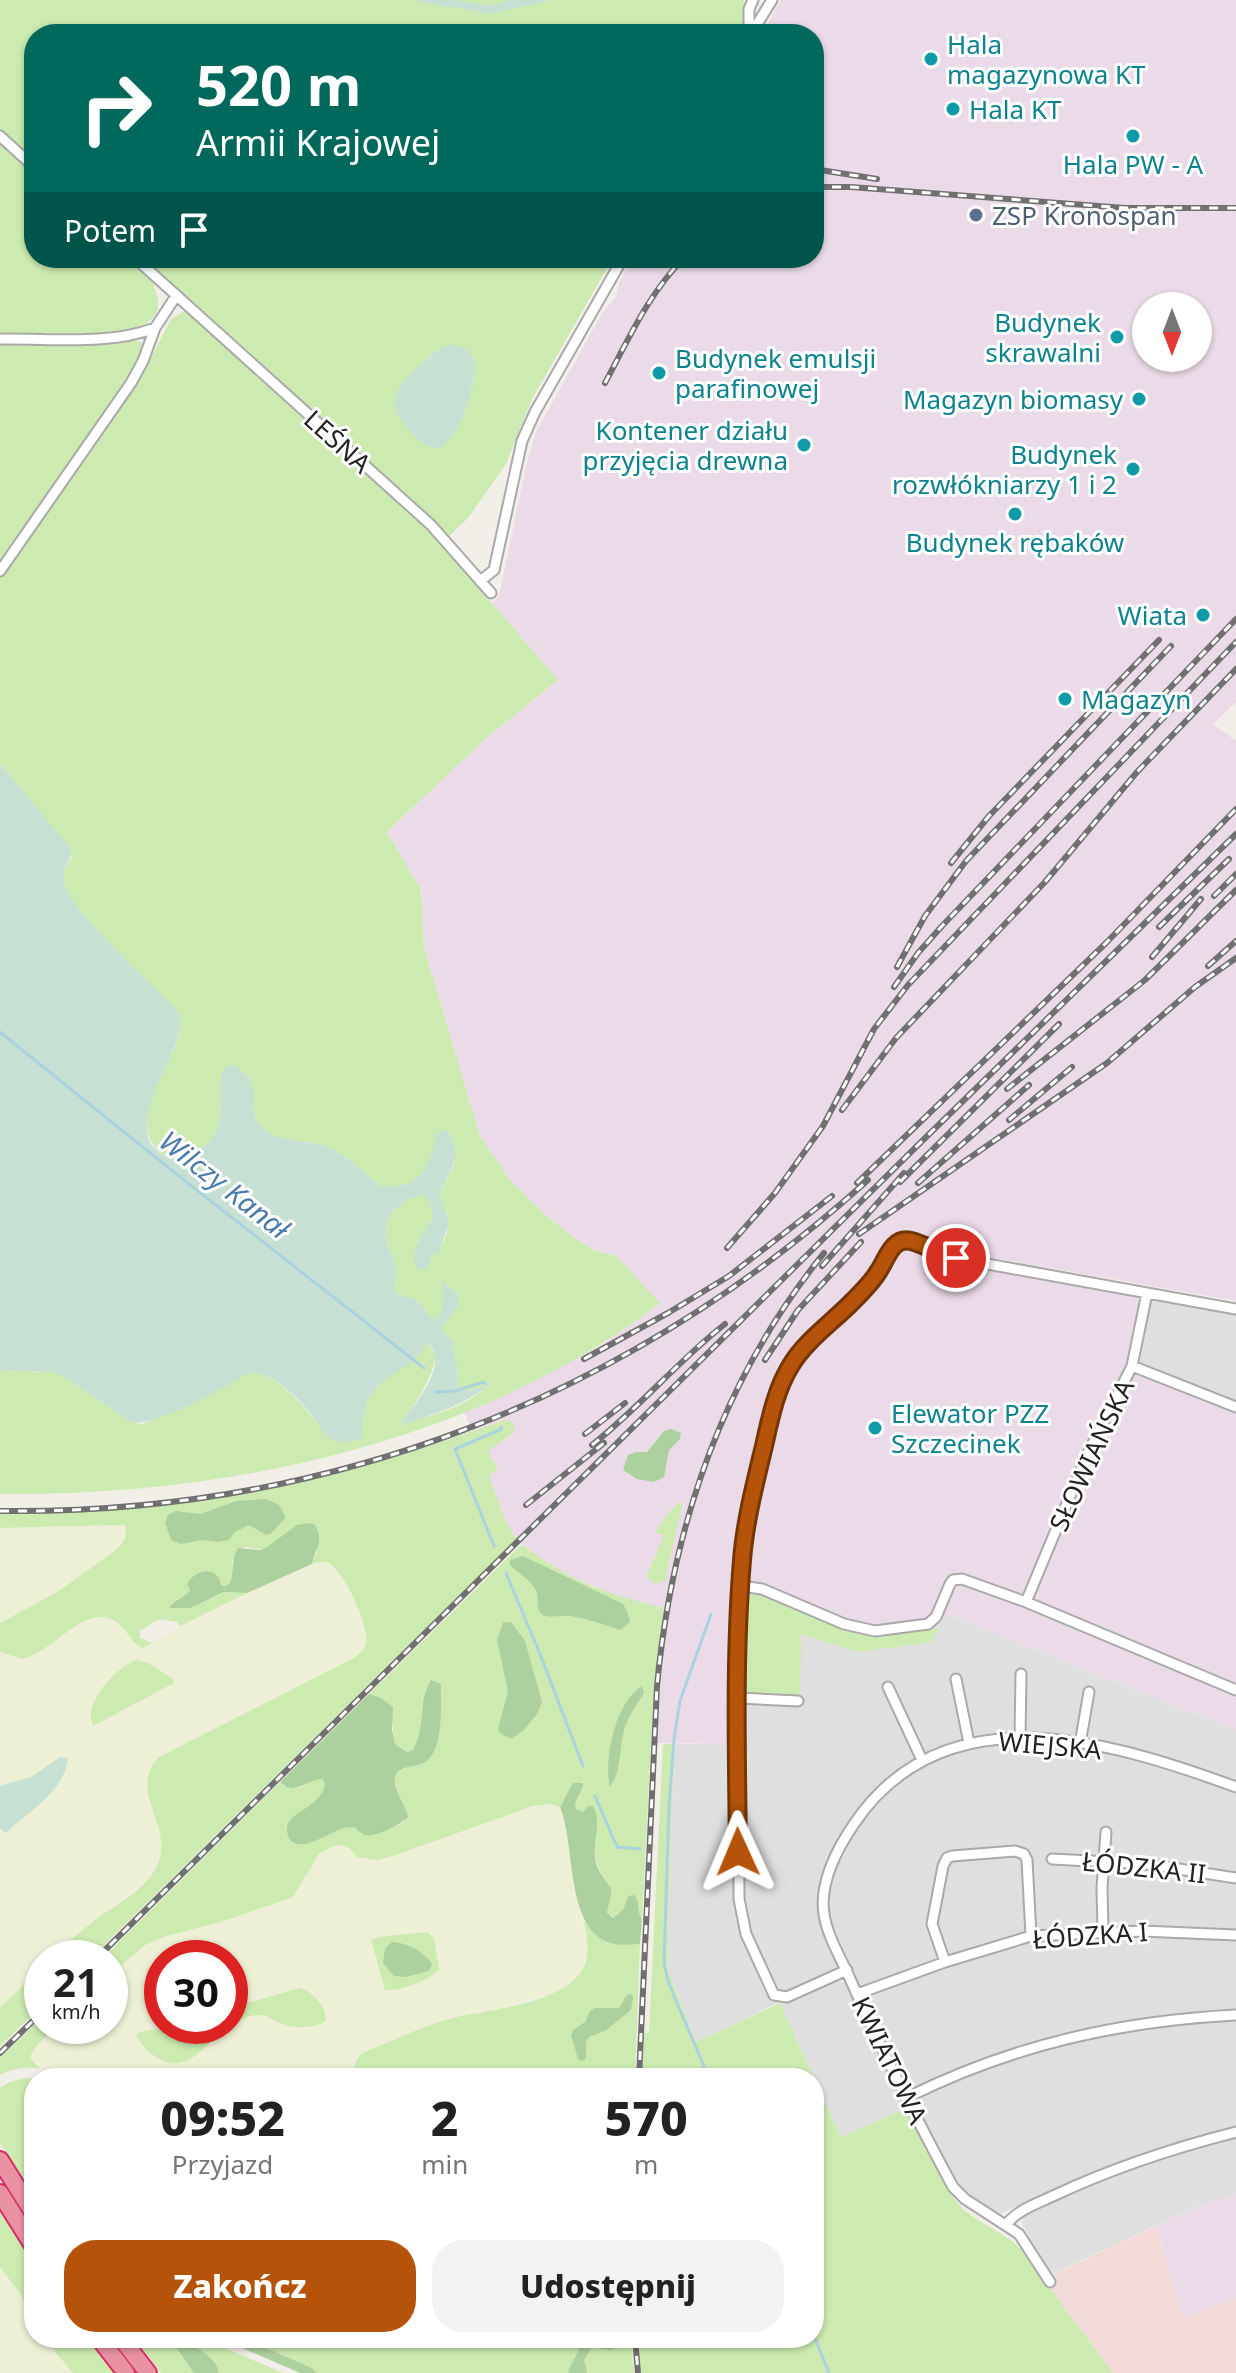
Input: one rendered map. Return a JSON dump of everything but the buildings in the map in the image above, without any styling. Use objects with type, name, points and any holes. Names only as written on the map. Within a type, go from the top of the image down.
[{"type":"highway","points":[[0,2160],[24,2198]]},
{"type":"highway","points":[[0,2193],[24,2231]]},
{"type":"highway","points":[[107,2348],[126,2373]]},
{"type":"highway","points":[[129,2348],[148,2373]]},
{"type":"street","points":[[757,24],[770,0]]},
{"type":"street","points":[[750,3],[750,24]]},
{"type":"street","points":[[0,136],[24,158]]},
{"type":"street","name":"LEŚNA","points":[[146,268],[431,525],[491,593]]},
{"type":"street","points":[[480,581],[494,570],[522,441],[535,412],[617,268]]},
{"type":"street","points":[[0,571],[131,383],[155,328],[176,296]]},
{"type":"street","points":[[0,339],[99,339],[124,337],[155,328]]},
{"type":"street","name":"KWIATOWA","points":[[1050,2282],[1021,2236],[955,2191],[847,1970],[780,1998],[772,1993],[751,1948],[739,1899],[738,1698],[744,1548],[757,1475],[787,1371],[801,1352],[869,1284],[890,1251],[901,1242],[912,1242],[956,1258],[1147,1293]]},
{"type":"street","points":[[1132,1366],[1147,1293],[1236,1309]]},
{"type":"street","name":"SŁOWIAŃSKA","points":[[1026,1602],[1088,1453],[1132,1366],[1236,1407]]},
{"type":"street","points":[[741,1586],[762,1589],[844,1624],[875,1631],[928,1624],[936,1617],[950,1584],[958,1579],[1026,1602],[1236,1690]]},
{"type":"street","points":[[1020,1738],[1021,1674]]},
{"type":"street","points":[[956,1679],[969,1743]]},
{"type":"street","points":[[888,1687],[922,1760]]},
{"type":"street","points":[[1080,1744],[1089,1692]]},
{"type":"street","points":[[738,1698],[798,1701]]},
{"type":"street","name":"WIEJSKA","points":[[847,1970],[823,1912],[829,1873],[864,1810],[896,1778],[940,1751],[969,1743],[1020,1738],[1080,1744],[1148,1759],[1236,1787]]},
{"type":"street","points":[[1103,1932],[1106,1832]]},
{"type":"street","points":[[945,1962],[932,1920],[945,1861],[954,1855],[1022,1852],[1027,1860],[1031,1936]]},
{"type":"street","name":"ŁÓDZKA II","points":[[1052,1859],[1161,1866],[1236,1878]]},
{"type":"street","name":"ŁÓDZKA I","points":[[857,1994],[945,1962],[1031,1936],[1162,1931],[1236,1935]]},
{"type":"street","points":[[908,2097],[983,2063],[1052,2042],[1154,2022],[1236,2015]]},
{"type":"street","points":[[1006,2225],[1019,2212],[1089,2180],[1159,2153],[1236,2132]]},
{"type":"shaded area","points":[[781,0],[1236,0],[1236,702],[1213,724],[1236,741],[1236,1301],[966,1253],[935,1244],[907,1228],[886,1247],[865,1280],[797,1348],[776,1386],[752,1474],[739,1547],[732,1744],[652,1743],[654,1686],[664,1608],[621,1598],[563,1573],[516,1539],[489,1478],[487,1451],[515,1433],[504,1420],[472,1431],[464,1412],[528,1384],[599,1346],[629,1326],[616,1256],[596,1251],[580,1242],[545,1215],[510,1180],[480,1136],[424,948],[421,890],[387,832],[485,739],[557,681],[492,603],[499,596],[536,432],[601,315],[616,296],[628,268],[824,268],[824,24],[768,24]]},
{"type":"shaded area","points":[[905,1246],[964,1265],[1151,1299],[1139,1363],[1236,1403],[1236,1730],[944,1613],[938,1628],[862,1635],[760,1594],[745,1599],[749,1549],[762,1476],[773,1428],[792,1374],[804,1355],[873,1287],[894,1254]]},
{"type":"shaded area","points":[[1151,1299],[1236,1314],[1236,1403],[1139,1363]]},
{"type":"shaded area","points":[[944,1613],[1236,1730],[1236,1782],[1094,1741],[1059,1735],[992,1734],[959,1740],[930,1750],[906,1763],[869,1796],[846,1827],[828,1861],[819,1891],[818,1912],[838,1964],[835,1970],[785,1993],[777,1991],[756,1946],[745,1908],[743,1695],[801,1633],[858,1652]]},
{"type":"shaded area","points":[[1020,1743],[1112,1755],[1236,1793],[1236,2011],[1154,2017],[1050,2037],[908,2088],[830,1919],[829,1893],[834,1874],[861,1823],[900,1781],[934,1759],[980,1746]]},
{"type":"shaded area","points":[[674,1744],[732,1744],[735,1910],[741,1936],[765,1992],[778,2003],[696,2042],[667,1968]]},
{"type":"shaded area","points":[[838,1980],[846,1983],[907,2108],[841,2137],[824,2100],[824,2068],[810,2068],[780,2003]]},
{"type":"shaded area","points":[[1236,2019],[1236,2127],[1146,2152],[1000,2214],[966,2195],[952,2176],[916,2104],[918,2097],[971,2072],[1014,2057],[1095,2036],[1155,2026]]},
{"type":"shaded area","points":[[1236,2137],[1236,2194],[1187,2211],[1048,2276],[1022,2223],[1024,2216],[1091,2184],[1149,2162]]},
{"type":"shaded area","points":[[1236,2194],[1236,2298],[1183,2318],[1156,2226],[1187,2211]]},
{"type":"shaded area","points":[[1156,2226],[1183,2317],[1236,2298],[1236,2373],[1113,2373],[1047,2284],[1050,2276]]},
{"type":"green space","points":[[0,0],[744,0],[742,24],[24,24],[24,151],[0,131]]},
{"type":"green space","points":[[410,0],[452,0],[487,5],[510,0],[551,0],[491,14]]},
{"type":"green space","points":[[0,142],[24,163],[24,268],[139,268],[152,280],[158,309],[147,323],[130,331],[104,335],[0,336]]},
{"type":"green space","points":[[154,268],[607,268],[532,399],[506,464],[468,518],[449,536]],"holes":[[[430,355],[474,382],[468,397],[404,382]]]},
{"type":"green space","points":[[185,311],[427,528],[558,680],[485,739],[387,832],[421,890],[424,948],[480,1136],[510,1180],[545,1215],[580,1242],[596,1251],[616,1256],[660,1303],[589,1351],[512,1392],[431,1425],[346,1452],[260,1472],[173,1485],[86,1492],[0,1494],[0,1370],[53,1372],[130,1422],[142,1424],[183,1408],[249,1373],[260,1374],[271,1378],[293,1396],[328,1437],[361,1438],[366,1405],[375,1389],[416,1357],[428,1342],[436,1356],[430,1375],[400,1425],[459,1405],[489,1384],[463,1391],[458,1387],[457,1364],[452,1348],[454,1341],[446,1337],[441,1327],[454,1312],[457,1294],[443,1282],[444,1302],[437,1320],[429,1317],[415,1300],[395,1292],[396,1267],[386,1234],[393,1211],[414,1197],[423,1195],[430,1202],[433,1218],[417,1243],[429,1264],[447,1233],[447,1214],[440,1195],[455,1162],[437,1134],[431,1157],[422,1174],[407,1184],[383,1187],[328,1147],[278,1137],[263,1129],[255,1117],[251,1084],[234,1065],[227,1066],[219,1121],[209,1143],[198,1151],[177,1157],[166,1156],[156,1149],[148,1132],[147,1118],[150,1103],[176,1043],[180,1027],[178,1011],[95,928],[68,893],[63,880],[64,871],[72,857],[0,764],[0,574],[134,384],[171,319]]},
{"type":"green space","points":[[135,339],[142,343],[143,354],[127,384],[0,565],[0,342]]},
{"type":"green space","points":[[451,345],[468,351],[476,368],[468,401],[454,435],[439,449],[412,433],[396,411],[395,403],[399,388],[411,374],[434,353]]},
{"type":"green space","points":[[0,764],[70,847],[64,881],[81,911],[178,1011],[180,1027],[176,1042],[148,1113],[147,1129],[151,1143],[162,1154],[171,1157],[187,1155],[210,1141],[216,1132],[221,1110],[222,1072],[227,1066],[234,1065],[251,1083],[255,1117],[263,1128],[278,1137],[328,1147],[383,1187],[407,1184],[422,1174],[437,1134],[448,1131],[455,1157],[440,1195],[449,1223],[438,1254],[432,1255],[427,1268],[419,1270],[415,1264],[415,1250],[433,1218],[430,1202],[423,1195],[406,1201],[393,1211],[386,1226],[387,1244],[396,1267],[395,1292],[415,1300],[436,1320],[443,1301],[441,1280],[457,1294],[459,1305],[442,1327],[446,1337],[454,1341],[452,1348],[457,1363],[458,1387],[463,1391],[492,1382],[482,1390],[448,1408],[399,1426],[433,1373],[434,1351],[428,1342],[417,1356],[376,1389],[364,1416],[362,1438],[342,1442],[325,1434],[306,1408],[283,1386],[257,1373],[249,1373],[172,1413],[142,1422],[130,1422],[53,1372],[0,1370]]},
{"type":"green space","points":[[504,1420],[513,1422],[515,1432],[488,1451],[498,1469],[490,1478],[505,1520],[516,1539],[109,1940],[70,1940],[133,1894],[148,1880],[158,1863],[160,1834],[147,1783],[150,1770],[159,1757],[354,1658],[365,1646],[366,1636],[355,1601],[343,1578],[326,1562],[312,1564],[317,1553],[315,1525],[306,1524],[293,1528],[264,1548],[245,1547],[232,1560],[233,1576],[225,1586],[190,1590],[186,1596],[171,1604],[211,1599],[224,1592],[247,1593],[180,1626],[177,1622],[154,1622],[140,1630],[140,1638],[152,1643],[143,1648],[116,1622],[102,1617],[85,1621],[42,1650],[22,1659],[0,1652],[0,1623],[59,1591],[117,1549],[125,1539],[126,1526],[0,1528],[0,1513],[134,1508],[223,1497],[311,1480],[430,1446]]},
{"type":"green space","points":[[671,1429],[681,1433],[680,1439],[669,1450],[664,1477],[654,1482],[637,1479],[623,1470],[628,1455],[647,1452],[664,1431]]},
{"type":"green space","points":[[266,1499],[279,1505],[286,1517],[271,1534],[266,1535],[249,1525],[235,1532],[229,1540],[181,1544],[171,1540],[165,1523],[168,1515],[175,1511],[200,1514],[236,1501]]},
{"type":"green space","points":[[680,1501],[682,1506],[665,1580],[656,1584],[646,1577],[664,1536],[655,1532]]},
{"type":"green space","points":[[297,1525],[315,1525],[319,1536],[312,1564],[247,1593],[224,1592],[190,1608],[169,1608],[188,1593],[187,1584],[200,1572],[216,1574],[221,1585],[230,1583],[238,1548],[260,1550]]},
{"type":"green space","points":[[126,1526],[127,1531],[117,1549],[59,1591],[0,1623],[0,1528]]},
{"type":"green space","points":[[522,1544],[589,1585],[664,1608],[654,1686],[642,1919],[638,1914],[637,1898],[628,1896],[623,1910],[614,1918],[607,1913],[612,1890],[596,1859],[597,1823],[576,1809],[579,1797],[574,1783],[560,1807],[550,1804],[533,1806],[393,1856],[377,1860],[357,1857],[349,1848],[334,1846],[319,1854],[293,1897],[221,1922],[157,1940],[144,1940],[144,1946],[128,1960],[128,1940],[121,1940],[280,1782],[283,1786],[299,1788],[315,1779],[322,1779],[325,1784],[323,1792],[288,1836],[301,1845],[342,1829],[355,1827],[370,1835],[404,1822],[394,1779],[401,1770],[419,1765],[423,1693],[419,1740],[413,1750],[407,1752],[395,1744],[388,1708],[369,1694]]},
{"type":"green space","points":[[523,1556],[623,1604],[630,1622],[620,1630],[577,1617],[548,1617],[542,1614],[535,1589],[510,1565],[510,1560]]},
{"type":"green space","points":[[321,1561],[328,1562],[343,1577],[361,1615],[367,1641],[363,1651],[159,1757],[149,1771],[147,1784],[148,1798],[163,1838],[162,1851],[150,1878],[72,1940],[24,1940],[24,1985],[0,2008],[0,1652],[16,1658],[83,1622],[100,1617],[120,1624],[135,1644],[143,1648],[247,1593]]},
{"type":"green space","points":[[759,1594],[862,1635],[938,1628],[932,1642],[858,1652],[801,1634],[800,1697],[743,1695],[745,1599]]},
{"type":"green space","points":[[503,1622],[511,1622],[525,1641],[542,1702],[524,1730],[511,1739],[498,1729],[508,1691],[497,1640]]},
{"type":"green space","points":[[137,1660],[148,1663],[173,1679],[174,1683],[93,1726],[92,1707],[103,1687],[120,1670]]},
{"type":"green space","points":[[431,1680],[441,1684],[437,1742],[427,1760],[400,1770],[395,1780],[408,1817],[394,1827],[375,1834],[364,1834],[355,1827],[344,1828],[303,1844],[290,1840],[287,1831],[291,1819],[317,1800],[325,1784],[322,1779],[291,1788],[280,1782],[369,1694],[393,1707],[395,1744],[407,1752],[413,1750]]},
{"type":"green space","points":[[642,1686],[644,1693],[626,1724],[618,1768],[610,1787],[608,1762],[614,1732],[625,1704]]},
{"type":"green space","points":[[663,1744],[674,1744],[667,1968],[696,2042],[780,2003],[809,2068],[642,2068],[644,2033],[649,2033]]},
{"type":"green space","points":[[60,1757],[68,1758],[60,1781],[35,1808],[3,1832],[0,1828],[0,1786],[31,1777]]},
{"type":"green space","points":[[573,1783],[582,1783],[583,1786],[575,1804],[576,1809],[583,1812],[588,1806],[593,1806],[596,1812],[595,1861],[612,1890],[607,1913],[613,1918],[623,1910],[628,1896],[634,1895],[642,1919],[640,1944],[616,1944],[603,1940],[591,1930],[583,1915],[560,1807]]},
{"type":"green space","points":[[550,1804],[560,1807],[566,1822],[588,1944],[584,1966],[576,1978],[550,1995],[444,2021],[369,2050],[357,2057],[353,2068],[41,2068],[31,2060],[33,2050],[39,2044],[128,2044],[128,1960],[144,1946],[144,2044],[248,2044],[248,1940],[157,1940],[221,1922],[297,1893],[313,1863],[325,1849],[342,1845],[357,1857],[377,1860],[533,1806]]},
{"type":"green space","points":[[584,1921],[609,1941],[640,1944],[635,2068],[354,2068],[361,2055],[369,2050],[435,2024],[528,2002],[564,1988],[577,1977],[585,1964]]},
{"type":"green space","points":[[428,1932],[434,1939],[439,1969],[414,1984],[385,1990],[371,1940]]},
{"type":"green space","points":[[392,1942],[415,1948],[432,1964],[429,1971],[406,1977],[394,1976],[383,1963],[385,1948]]},
{"type":"green space","points":[[24,1985],[24,2023],[0,2046],[0,2008]]},
{"type":"green space","points":[[300,1988],[318,2001],[326,2021],[315,2026],[297,2027],[264,2016],[248,2017],[248,2003]]},
{"type":"green space","points":[[630,1994],[633,1996],[631,2010],[605,2031],[589,2037],[586,2058],[583,2061],[578,2059],[571,2035],[573,2030],[585,2022],[590,2011],[595,2008],[619,2008]]},
{"type":"green space","points":[[144,2031],[144,2044],[208,2044],[187,2061],[167,2062],[153,2055],[142,2044],[136,2034]]},
{"type":"green space","points":[[24,2035],[24,2044],[39,2044],[31,2055],[39,2068],[20,2068],[0,2075],[0,2058]]},
{"type":"green space","points":[[24,2078],[24,2183],[0,2143],[0,2088]]},
{"type":"green space","points":[[824,2100],[841,2137],[909,2107],[958,2203],[1021,2249],[1113,2373],[640,2373],[638,2348],[824,2348]]},
{"type":"green space","points":[[0,2209],[24,2245],[24,2300],[0,2267]]},
{"type":"green space","points":[[0,2267],[24,2300],[24,2348],[52,2348],[73,2373],[0,2373]]},
{"type":"green space","points":[[52,2348],[97,2348],[116,2373],[73,2373]]},
{"type":"green space","points":[[142,2348],[225,2348],[283,2373],[161,2373]]},
{"type":"green space","points":[[177,2348],[196,2348],[203,2352],[214,2362],[219,2373],[194,2373]]},
{"type":"green space","points":[[242,2348],[267,2348],[317,2373],[300,2373]]},
{"type":"green space","points":[[267,2348],[632,2348],[634,2373],[317,2373]]},
{"type":"green space","points":[[578,2348],[591,2348],[584,2360],[587,2373],[568,2373],[569,2368]]},
{"type":"waterway","name":"Wilczy Kanał","points":[[0,1032],[424,1368]]},
{"type":"waterway","name":"Wilczy Kanał","points":[[436,1392],[485,1384]]},
{"type":"waterway","name":"Wilczy Kanał","points":[[494,1546],[455,1449],[501,1427]]},
{"type":"waterway","name":"Wilczy Kanał","points":[[506,1573],[583,1766]]},
{"type":"waterway","points":[[705,2068],[669,1984],[664,1964],[674,1739],[680,1701],[711,1614]]},
{"type":"waterway","points":[[595,1796],[617,1847],[640,1849]]},
{"type":"waterway","points":[[819,2348],[829,2373]]},
{"type":"railway","points":[[824,171],[877,179]]},
{"type":"railway","points":[[824,187],[1125,208],[1236,208]]},
{"type":"railway","points":[[605,383],[650,302],[675,268]]},
{"type":"railway","points":[[894,987],[942,926],[1236,619]]},
{"type":"railway","points":[[951,863],[989,816],[1159,640]]},
{"type":"railway","points":[[727,1248],[775,1193],[823,1126],[874,1029],[908,985],[1236,642]]},
{"type":"railway","points":[[897,967],[925,916],[966,861],[1171,646]]},
{"type":"railway","points":[[842,1110],[896,1038],[1045,882],[1137,772],[1236,669]]},
{"type":"railway","points":[[857,1183],[1106,943],[1236,809]]},
{"type":"railway","points":[[115,1940],[1236,834]]},
{"type":"railway","points":[[1159,927],[1229,859]]},
{"type":"railway","points":[[1214,896],[1236,874]]},
{"type":"railway","points":[[1007,1089],[1145,980],[1236,890]]},
{"type":"railway","points":[[1152,957],[1201,899]]},
{"type":"railway","points":[[1208,966],[1236,941]]},
{"type":"railway","points":[[859,1234],[1107,1063],[1195,987],[1236,958]]},
{"type":"railway","points":[[900,1182],[1059,1024]]},
{"type":"railway","points":[[1009,1120],[1072,1067]]},
{"type":"railway","points":[[918,1183],[1029,1085]]},
{"type":"railway","points":[[822,1266],[904,1173]]},
{"type":"railway","points":[[0,1511],[121,1507],[240,1492],[355,1466],[466,1429],[573,1382],[676,1325],[775,1257],[868,1180]]},
{"type":"railway","points":[[584,1359],[729,1276],[832,1196]]},
{"type":"railway","points":[[765,1360],[798,1310],[861,1242]]},
{"type":"railway","points":[[639,2068],[657,1686],[675,1569],[708,1457],[730,1403],[788,1301],[824,1253]]},
{"type":"railway","points":[[592,1445],[725,1324]]},
{"type":"railway","points":[[585,1434],[625,1403]]},
{"type":"railway","points":[[526,1505],[604,1443]]},
{"type":"railway","points":[[0,2053],[24,2030]]},
{"type":"railway","points":[[636,2348],[638,2373]]},
{"type":"place","name":"Hala magazynowa KT","points":[[931,59]]},
{"type":"place","name":"Hala KT","points":[[953,109]]},
{"type":"place","name":"Hala PW - A","points":[[1133,136]]},
{"type":"place","name":"ZSP Kronospan","points":[[976,215]]},
{"type":"place","name":"Budynek skrawalni","points":[[1117,337]]},
{"type":"place","name":"Budynek emulsji parafinowej","points":[[659,373]]},
{"type":"place","name":"Magazyn biomasy","points":[[1139,399]]},
{"type":"place","name":"Kontener działu przyjęcia drewna","points":[[804,445]]},
{"type":"place","name":"Budynek rozwłókniarzy 1 i 2","points":[[1133,469]]},
{"type":"place","name":"Budynek rębaków","points":[[1015,514]]},
{"type":"place","name":"Wiata","points":[[1203,615]]},
{"type":"place","name":"Magazyn","points":[[1065,699]]},
{"type":"place","name":"Elewator PZZ Szczecinek","points":[[875,1428]]},
{"type":"route","points":[[738,1852],[738,1672],[742,1558],[757,1475],[780,1388],[801,1352],[869,1284],[898,1243],[912,1242],[956,1258]]}]
